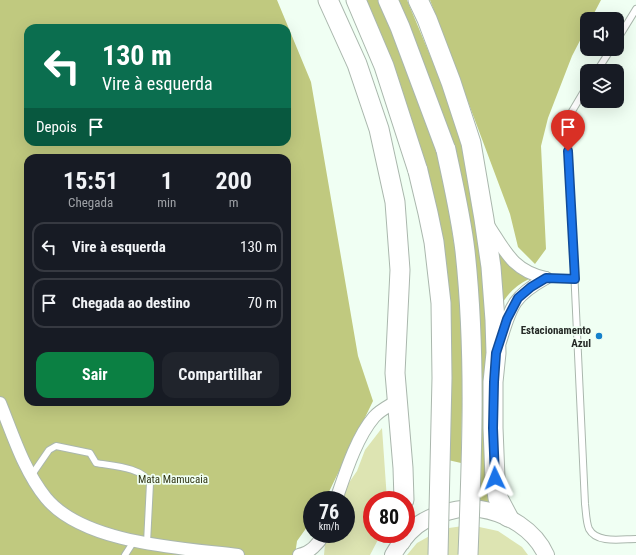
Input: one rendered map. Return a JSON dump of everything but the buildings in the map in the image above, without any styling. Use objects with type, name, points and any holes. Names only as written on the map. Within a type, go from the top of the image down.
[{"type":"highway","points":[[328,0],[356,64],[380,129],[395,202],[400,270],[395,373],[404,491]]},
{"type":"highway","points":[[356,0],[384,66],[418,171],[434,242],[440,304],[442,378],[438,555]]},
{"type":"highway","points":[[388,0],[400,27],[446,150],[465,250],[472,330],[471,465],[468,555]]},
{"type":"highway","points":[[418,0],[452,82],[470,144],[484,219],[491,266],[496,353],[493,428],[495,478],[498,498],[508,517]]},
{"type":"main road","points":[[415,528],[423,521],[450,510],[480,509],[508,517],[528,531],[544,550],[546,555]]},
{"type":"street","points":[[484,219],[506,253],[520,267],[535,276],[546,278]]},
{"type":"street","points":[[496,353],[507,319],[518,298],[531,287],[546,278]]},
{"type":"street","points":[[339,491],[348,464],[366,428],[375,416],[397,401]]},
{"type":"street","points":[[0,403],[31,476],[47,499],[70,519],[105,533],[134,541],[238,555]]},
{"type":"street","points":[[301,555],[312,549],[318,543]]},
{"type":"lane","points":[[624,29],[636,9]]},
{"type":"lane","points":[[580,98],[571,113],[568,128],[585,496],[588,528],[599,538],[613,540],[636,539]]},
{"type":"lane","points":[[546,278],[575,279]]},
{"type":"lane","points":[[31,476],[49,450],[56,446],[90,453],[96,463],[139,472],[147,478],[150,483],[147,543]]},
{"type":"lane","points":[[125,555],[134,541]]},
{"type":"green space","name":"Mata Mamucaia","points":[[0,0],[277,0],[287,24],[24,24],[24,146],[291,146],[291,34],[311,82],[358,356],[373,401],[329,491],[303,491],[303,533],[297,541],[295,555],[0,555]]},
{"type":"green space","points":[[362,0],[378,0],[407,60],[433,133],[447,200],[459,274],[463,353],[461,463],[448,460],[442,259]]},
{"type":"green space","points":[[391,0],[407,0],[445,91],[468,166],[487,302],[490,506],[474,503],[462,204]]},
{"type":"green space","points":[[430,0],[601,0],[595,12],[580,12],[580,41],[572,56],[548,118],[541,146],[546,249],[535,264],[518,247],[510,214]]},
{"type":"green space","points":[[494,244],[508,264],[529,279],[512,290],[500,307]]},
{"type":"green space","points":[[382,428],[386,491],[363,491],[363,543],[376,543],[370,555],[324,555],[325,543],[355,543],[355,491],[343,491],[357,471],[365,450]]},
{"type":"green space","points":[[470,525],[498,531],[522,547],[528,555],[407,555],[417,543],[442,529]]},
{"type":"place","name":"Estacionamento Azul","points":[[599,336]]},
{"type":"route","points":[[495,478],[493,428],[496,353],[507,319],[518,298],[524,292],[546,278],[575,279],[568,151]]}]
